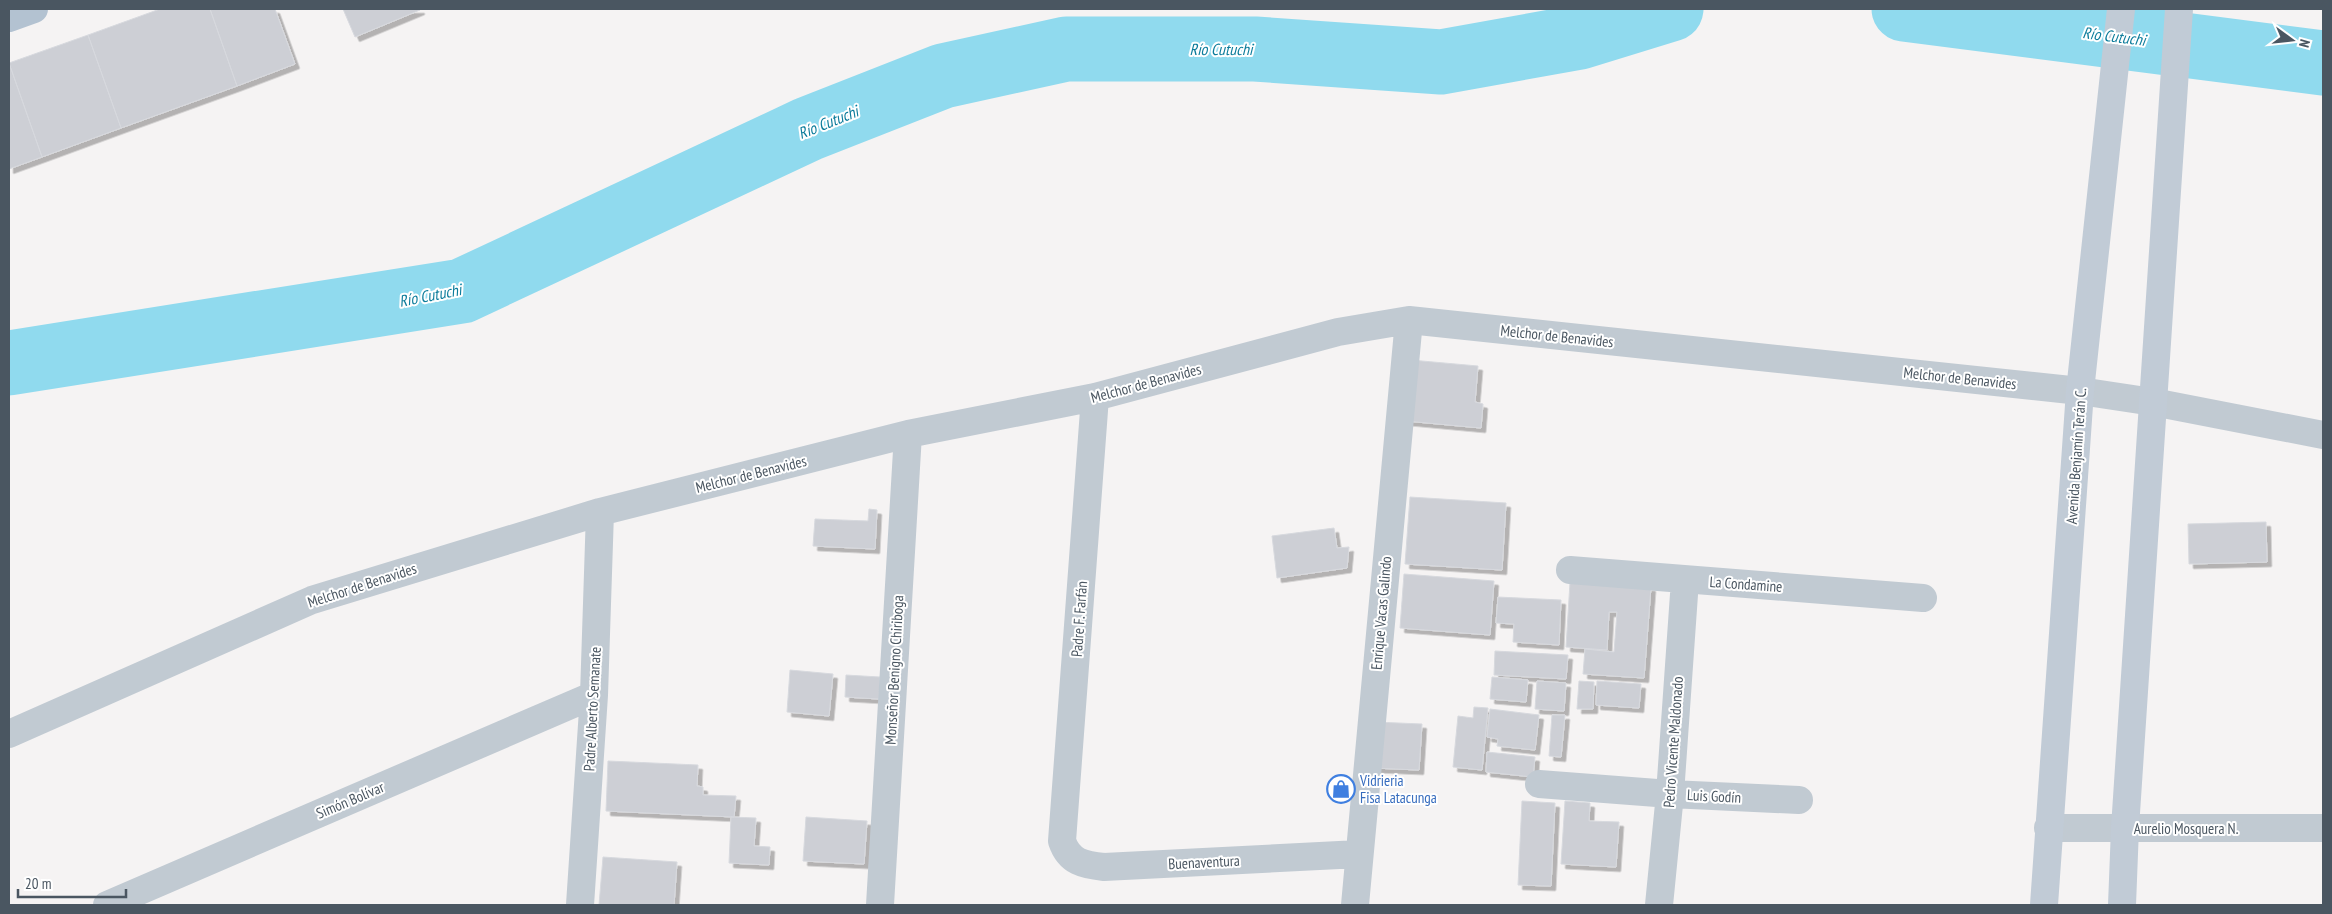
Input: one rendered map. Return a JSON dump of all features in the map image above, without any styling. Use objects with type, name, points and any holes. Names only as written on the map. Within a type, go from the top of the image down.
[{"type":"main road","points":[[9,18],[34,9]]},
{"type":"main road","name":"Avenida Benjamín Terán C.","points":[[2044,905],[2048,828],[2082,378],[2121,9]]},
{"type":"main road","points":[[2122,905],[2125,828],[2179,9]]},
{"type":"street","name":"Melchor de Benavides","points":[[9,734],[312,600],[600,512],[908,434],[1095,397],[1338,332],[1409,320],[2082,378],[2153,402],[2323,436]]},
{"type":"street","name":"Enrique Vacas Galindo","points":[[1355,905],[1409,320]]},
{"type":"street","name":"Padre F. Farfán","points":[[1062,841],[1095,397]]},
{"type":"street","name":"Monseñor Benigno Chiriboga","points":[[880,905],[908,434]]},
{"type":"street","name":"Padre Alberto Semanate","points":[[580,905],[594,695],[600,512]]},
{"type":"street","name":"La Condamine","points":[[1570,570],[1923,598]]},
{"type":"street","name":"Pedro Vicente Maldonado","points":[[1659,905],[1670,794],[1685,580]]},
{"type":"street","name":"Simón Bolívar","points":[[107,905],[594,695]]},
{"type":"street","name":"Luis Godín","points":[[1539,784],[1670,794],[1800,800]]},
{"type":"street","name":"Aurelio Mosquera N.","points":[[2048,828],[2323,828]]},
{"type":"street","name":"Buenaventura","points":[[1062,841],[1066,852],[1074,861],[1104,867],[1359,854]]},
{"type":"building","points":[[160,9],[210,9],[237,86],[121,128],[88,35]]},
{"type":"building","points":[[210,9],[275,9],[295,64],[237,86]]},
{"type":"building","points":[[343,9],[420,9],[420,10],[355,37]]},
{"type":"building","points":[[88,35],[121,128],[42,157],[9,63]]},
{"type":"building","points":[[9,63],[42,157],[9,169]]},
{"type":"building","points":[[1411,360],[1478,366],[1475,402],[1483,404],[1481,428],[1406,421]]},
{"type":"building","points":[[1410,497],[1506,503],[1502,570],[1405,564]]},
{"type":"building","points":[[869,509],[877,510],[875,549],[813,546],[815,519],[868,521]]},
{"type":"building","points":[[2266,522],[2267,562],[2189,564],[2188,524]]},
{"type":"building","points":[[1334,528],[1337,548],[1349,547],[1347,568],[1277,578],[1272,536]]},
{"type":"building","points":[[1404,574],[1494,581],[1490,635],[1400,628]]},
{"type":"building","points":[[1570,582],[1651,587],[1644,678],[1583,674],[1585,649],[1614,652],[1617,612],[1609,612],[1607,650],[1566,647]]},
{"type":"building","points":[[1498,597],[1561,600],[1559,645],[1513,642],[1514,624],[1496,623]]},
{"type":"building","points":[[1495,651],[1568,655],[1566,679],[1494,675]]},
{"type":"building","points":[[790,670],[833,674],[829,716],[787,712]]},
{"type":"building","points":[[846,675],[880,677],[879,699],[845,697]]},
{"type":"building","points":[[1492,677],[1528,680],[1526,702],[1490,699]]},
{"type":"building","points":[[1537,681],[1566,683],[1564,711],[1535,709]]},
{"type":"building","points":[[1579,681],[1594,682],[1593,709],[1577,709]]},
{"type":"building","points":[[1597,681],[1641,684],[1639,708],[1596,705]]},
{"type":"building","points":[[1474,707],[1488,708],[1482,770],[1453,767],[1458,716],[1473,718]]},
{"type":"building","points":[[1490,709],[1539,715],[1535,750],[1497,746],[1498,739],[1487,737]]},
{"type":"building","points":[[1552,715],[1565,715],[1561,757],[1549,756]]},
{"type":"building","points":[[1375,722],[1422,724],[1419,770],[1373,768]]},
{"type":"building","points":[[1487,752],[1535,757],[1533,777],[1486,772]]},
{"type":"building","points":[[608,761],[698,765],[697,786],[703,787],[703,795],[736,796],[734,817],[606,811]]},
{"type":"building","points":[[1522,801],[1555,803],[1551,886],[1518,885]]},
{"type":"building","points":[[1565,801],[1590,803],[1589,821],[1619,822],[1616,867],[1561,864]]},
{"type":"building","points":[[731,817],[756,818],[754,846],[770,847],[769,865],[729,863]]},
{"type":"building","points":[[806,817],[867,821],[864,864],[803,861]]},
{"type":"building","points":[[603,857],[677,862],[674,905],[599,905]]},
{"type":"waterway","name":"Río Cutuchi","points":[[9,363],[462,291],[808,129],[943,76],[1066,49],[1255,49],[1441,62],[1580,37],[1671,9]]},
{"type":"waterway","name":"Río Cutuchi","points":[[1904,9],[2323,63]]},
{"type":"place","name":"Vidrieria Fisa Latacunga","points":[[1341,789]]}]
